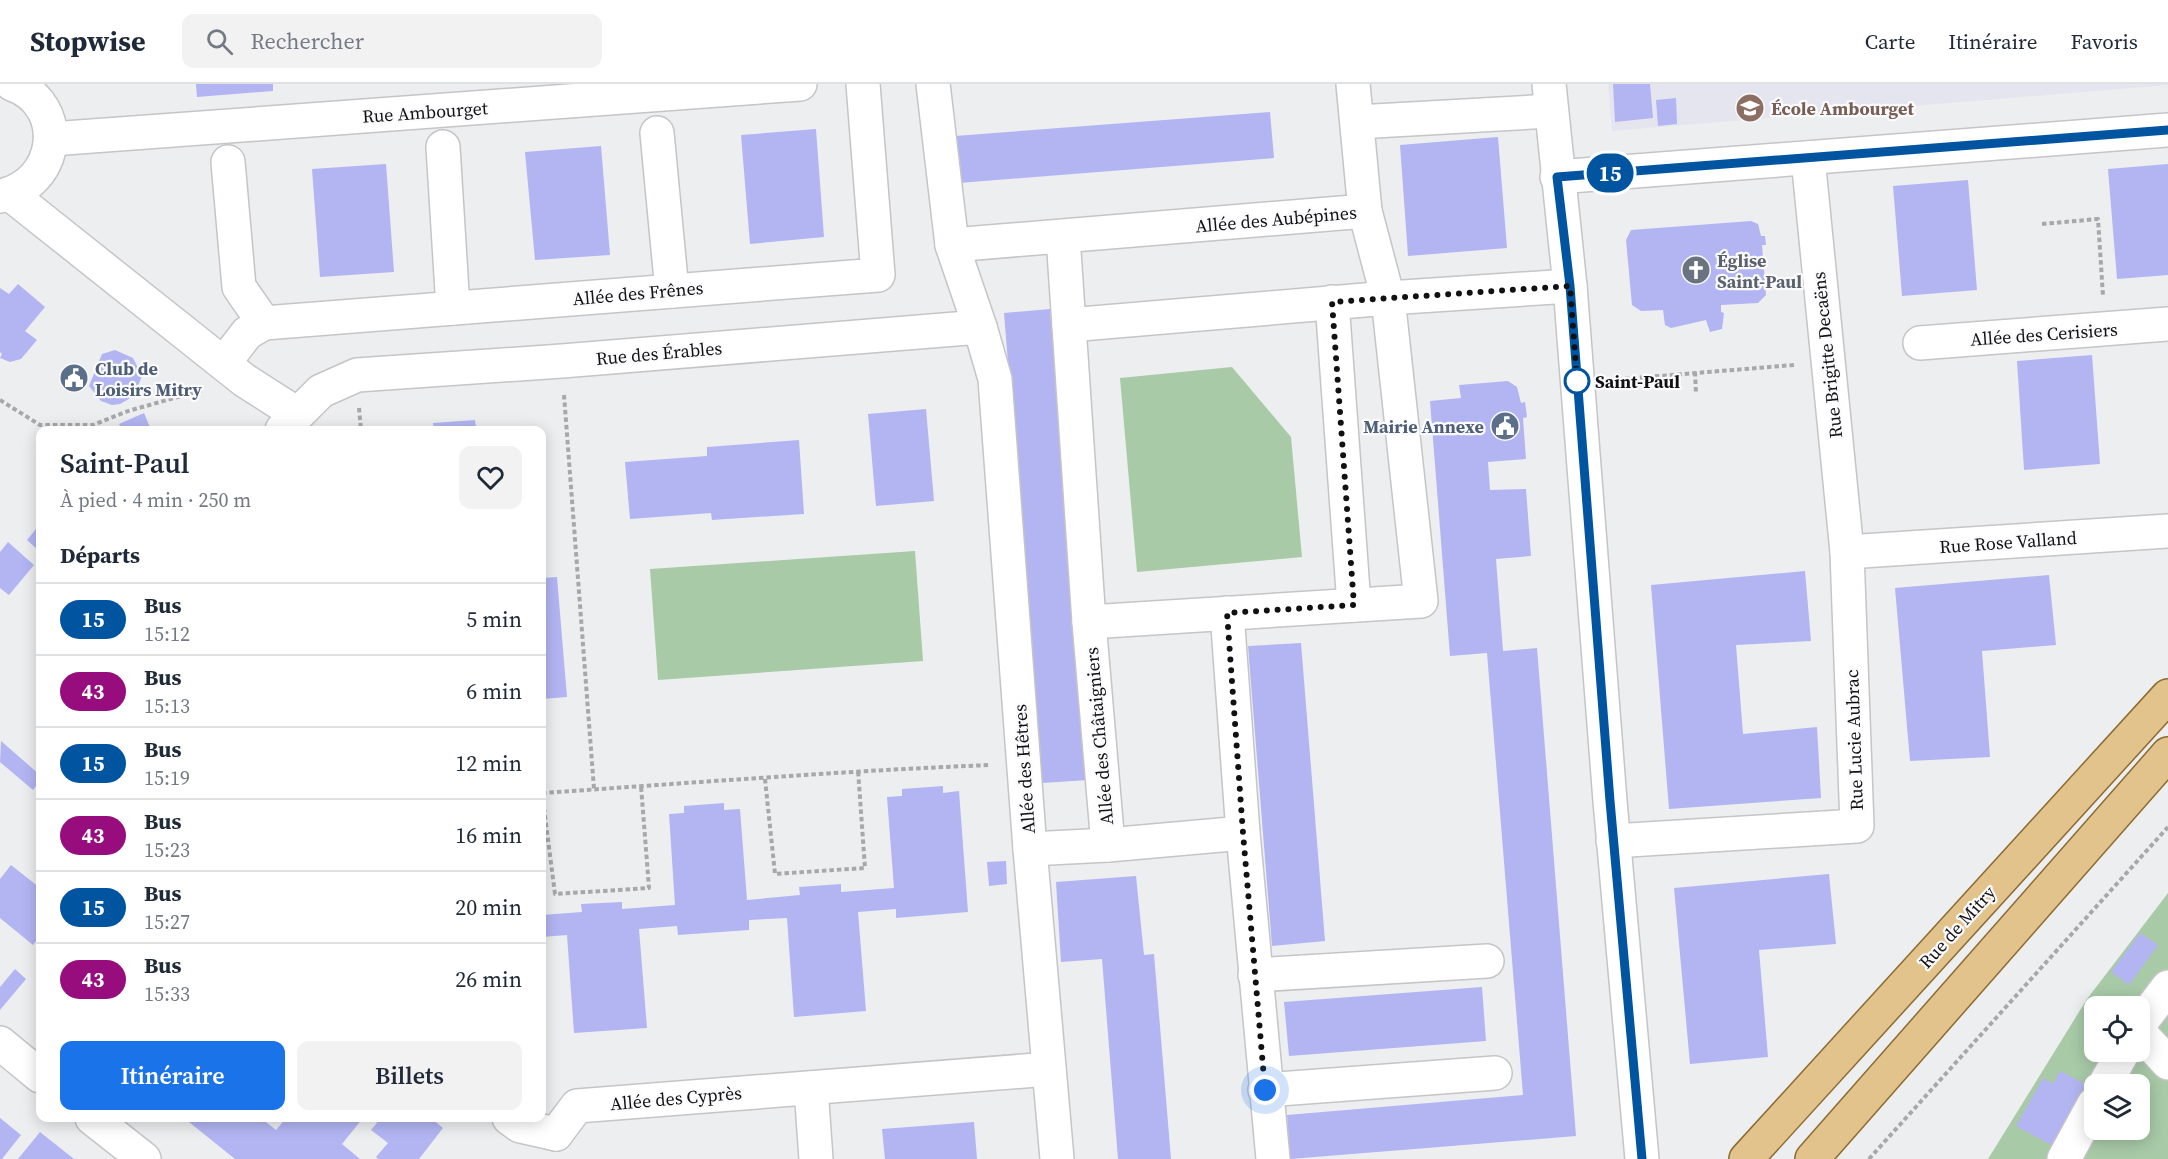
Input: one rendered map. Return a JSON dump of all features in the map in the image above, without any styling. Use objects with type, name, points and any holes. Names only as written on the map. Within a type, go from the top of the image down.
[{"type":"main road","name":"Rue de Mitry","points":[[1746,1159],[2168,696]]},
{"type":"main road","points":[[1812,1159],[2168,754]]},
{"type":"street","name":"Rue Ambourget","points":[[51,140],[800,84]]},
{"type":"street","name":"Allée des Frênes","points":[[264,323],[878,274],[863,84]]},
{"type":"street","points":[[933,84],[952,245],[980,327]]},
{"type":"street","points":[[1353,84],[1365,211]]},
{"type":"street","points":[[28,87],[42,107],[49,123],[51,140],[48,157],[39,173],[26,185],[5,195],[224,363],[289,422]]},
{"type":"street","points":[[1357,122],[1550,97],[1570,286],[1613,841],[1642,1159]]},
{"type":"street","points":[[1557,177],[2168,130]]},
{"type":"street","points":[[657,133],[672,291]]},
{"type":"street","points":[[443,147],[453,308]]},
{"type":"street","name":"Rue Brigitte Decaëns","points":[[1808,158],[1847,552]]},
{"type":"street","points":[[224,363],[247,333],[264,323],[239,287],[228,162]]},
{"type":"street","name":"Allée des Aubépines","points":[[952,245],[1365,211],[1388,298],[1421,600],[1354,605]]},
{"type":"street","name":"Allée des Châtaigniers","points":[[1063,237],[1089,622],[1108,845],[1243,833]]},
{"type":"street","points":[[1069,326],[1332,302],[1570,286]]},
{"type":"street","points":[[1089,622],[1354,605],[1332,302]]},
{"type":"street","name":"Allée des Cerisiers","points":[[1920,343],[2168,324]]},
{"type":"street","name":"Rue des Érables","points":[[289,422],[321,391],[357,375],[980,327]]},
{"type":"street","name":"Allée des Hêtres","points":[[980,327],[995,379],[1030,849],[1057,1159]]},
{"type":"street","name":"Rue Rose Valland","points":[[1847,552],[2168,531]]},
{"type":"street","name":"Rue Lucie Aubrac","points":[[1613,841],[1857,826],[1847,552]]},
{"type":"street","points":[[1227,613],[1243,833],[1273,1159]]},
{"type":"street","points":[[1030,849],[1108,845]]},
{"type":"street","points":[[1255,975],[1487,961]]},
{"type":"street","points":[[2150,1011],[2168,987]]},
{"type":"street","points":[[0,1043],[36,1073]]},
{"type":"street","points":[[2150,1044],[2168,1063]]},
{"type":"street","name":"Allée des Cyprès","points":[[557,1147],[577,1106],[1049,1069]]},
{"type":"street","points":[[1265,1090],[1495,1073]]},
{"type":"street","points":[[811,1088],[816,1159]]},
{"type":"street","points":[[97,1122],[144,1159]]},
{"type":"street","points":[[515,1122],[557,1147]]},
{"type":"street","points":[[2064,1159],[2084,1122]]},
{"type":"path","points":[[2042,224],[2098,219],[2106,329]]},
{"type":"path","points":[[562,361],[594,789]]},
{"type":"path","points":[[1577,383],[1827,362]]},
{"type":"path","points":[[0,400],[39,424],[93,424],[128,411],[201,392],[224,363]]},
{"type":"path","points":[[1695,372],[1696,393]]},
{"type":"path","points":[[546,793],[765,779],[858,770],[1024,763]]},
{"type":"path","points":[[765,779],[775,874],[865,868],[858,770]]},
{"type":"path","points":[[546,824],[555,894],[649,888],[641,786]]},
{"type":"path","points":[[1869,1159],[2168,826]]},
{"type":"shaded area","name":"École Ambourget","points":[[1608,84],[2168,84],[2168,85],[1612,131]]},
{"type":"green space","points":[[1232,367],[1291,437],[1302,557],[1137,572],[1120,378]]},
{"type":"green space","points":[[915,551],[923,661],[658,680],[650,569]]},
{"type":"green space","points":[[2168,893],[2168,1159],[1988,1159],[2084,1004],[2084,1062],[2150,1062],[2150,996],[2089,996]]},
{"type":"building","points":[[196,84],[273,84],[273,91],[197,97]]},
{"type":"building","points":[[1613,84],[1650,84],[1653,118],[1615,122]]},
{"type":"building","points":[[1676,98],[1677,124],[1658,126],[1656,100]]},
{"type":"building","points":[[1270,112],[1274,158],[959,183],[955,136]]},
{"type":"building","points":[[816,129],[824,237],[750,244],[741,135]]},
{"type":"building","points":[[1498,137],[1507,248],[1408,256],[1400,145]]},
{"type":"building","points":[[601,146],[610,255],[535,260],[525,152]]},
{"type":"building","points":[[386,164],[394,272],[320,277],[312,169]]},
{"type":"building","points":[[2168,164],[2168,275],[2117,279],[2108,169]]},
{"type":"building","points":[[1968,180],[1977,290],[1902,296],[1893,186]]},
{"type":"building","name":"Église Saint-Paul","points":[[1751,221],[1758,224],[1761,236],[1765,236],[1766,245],[1762,245],[1766,295],[1758,303],[1721,305],[1721,312],[1724,313],[1722,329],[1710,332],[1706,320],[1671,328],[1665,325],[1663,310],[1641,311],[1632,305],[1626,240],[1631,230]]},
{"type":"building","points":[[18,284],[45,307],[25,331],[37,340],[21,359],[10,362],[0,358],[2,354],[0,352],[0,288],[9,294]]},
{"type":"building","points":[[1050,309],[1088,780],[1042,783],[1004,313]]},
{"type":"building","points":[[115,350],[133,358],[142,376],[134,396],[120,404],[112,405],[101,401],[89,386],[102,354]]},
{"type":"building","points":[[2092,355],[2100,464],[2024,470],[2017,361]]},
{"type":"building","points":[[1508,381],[1517,387],[1521,403],[1525,402],[1527,417],[1523,418],[1526,459],[1488,462],[1490,490],[1526,489],[1531,556],[1496,559],[1503,651],[1537,648],[1576,1136],[1290,1159],[1287,1115],[1523,1095],[1487,653],[1450,656],[1430,401],[1461,398],[1459,385]]},
{"type":"building","points":[[926,409],[934,501],[876,506],[868,414]]},
{"type":"building","points":[[144,413],[149,426],[120,426],[119,424]]},
{"type":"building","points":[[475,420],[476,426],[433,426],[433,423]]},
{"type":"building","points":[[799,440],[804,514],[712,520],[711,513],[630,519],[625,462],[707,456],[707,447]]},
{"type":"building","points":[[36,529],[36,548],[27,540]]},
{"type":"building","points":[[8,542],[34,565],[9,595],[0,588],[0,552]]},
{"type":"building","points":[[1805,571],[1811,641],[1736,645],[1743,734],[1817,727],[1821,798],[1669,809],[1651,585]]},
{"type":"building","points":[[2049,575],[2056,645],[1982,651],[1990,757],[1910,761],[1895,588]]},
{"type":"building","points":[[557,577],[567,697],[546,699],[546,578]]},
{"type":"building","points":[[1301,643],[1325,941],[1272,946],[1248,646]]},
{"type":"building","points":[[1,741],[36,772],[36,786],[33,790],[0,762]]},
{"type":"building","points":[[943,786],[943,793],[959,791],[968,912],[896,918],[896,909],[858,912],[866,1011],[794,1017],[787,918],[749,920],[749,930],[678,935],[677,926],[639,929],[647,1028],[574,1033],[567,935],[546,937],[546,915],[582,912],[581,904],[622,902],[622,909],[675,905],[669,814],[684,813],[684,806],[724,803],[724,810],[740,809],[747,900],[800,895],[799,887],[841,884],[841,892],[894,888],[887,797],[902,796],[902,789]]},
{"type":"building","points":[[1006,861],[1007,884],[989,886],[987,862]]},
{"type":"building","points":[[11,865],[36,885],[36,941],[33,945],[0,918],[0,879]]},
{"type":"building","points":[[1829,874],[1836,944],[1759,950],[1768,1057],[1690,1064],[1674,888]]},
{"type":"building","points":[[1136,876],[1144,955],[1154,954],[1171,1159],[1118,1159],[1102,959],[1061,962],[1056,882]]},
{"type":"building","points":[[2140,933],[2158,945],[2129,985],[2111,972]]},
{"type":"building","points":[[15,969],[26,979],[0,1010],[0,987]]},
{"type":"building","points":[[1482,987],[1486,1041],[1289,1056],[1284,1002]]},
{"type":"building","points":[[2060,1071],[2084,1083],[2084,1091],[2055,1147],[2016,1126],[2043,1078],[2053,1084]]},
{"type":"building","points":[[0,1118],[21,1135],[2,1159],[0,1159]]},
{"type":"building","points":[[189,1122],[266,1122],[276,1130],[283,1122],[360,1122],[342,1144],[360,1159],[235,1159]]},
{"type":"building","points":[[378,1122],[436,1122],[443,1128],[419,1159],[378,1159],[376,1157],[388,1143],[371,1130]]},
{"type":"building","points":[[974,1122],[977,1159],[885,1159],[882,1129]]},
{"type":"building","points":[[40,1132],[74,1159],[18,1159]]},
{"type":"bus line","name":"15","points":[[1642,1159],[1610,801],[1570,286],[1557,177],[2168,130]]},
{"type":"place","name":"École Ambourget","points":[[1750,108]]},
{"type":"place","name":"Église Saint-Paul","points":[[1696,270]]},
{"type":"place","name":"Club de Loisirs Mitry","points":[[74,378]]},
{"type":"place","name":"Saint-Paul","points":[[1577,381]]},
{"type":"place","name":"Mairie Annexe","points":[[1505,426]]},
{"type":"route","points":[[1265,1090],[1227,613],[1354,605],[1332,302],[1570,286],[1577,383],[1577,381]]}]
